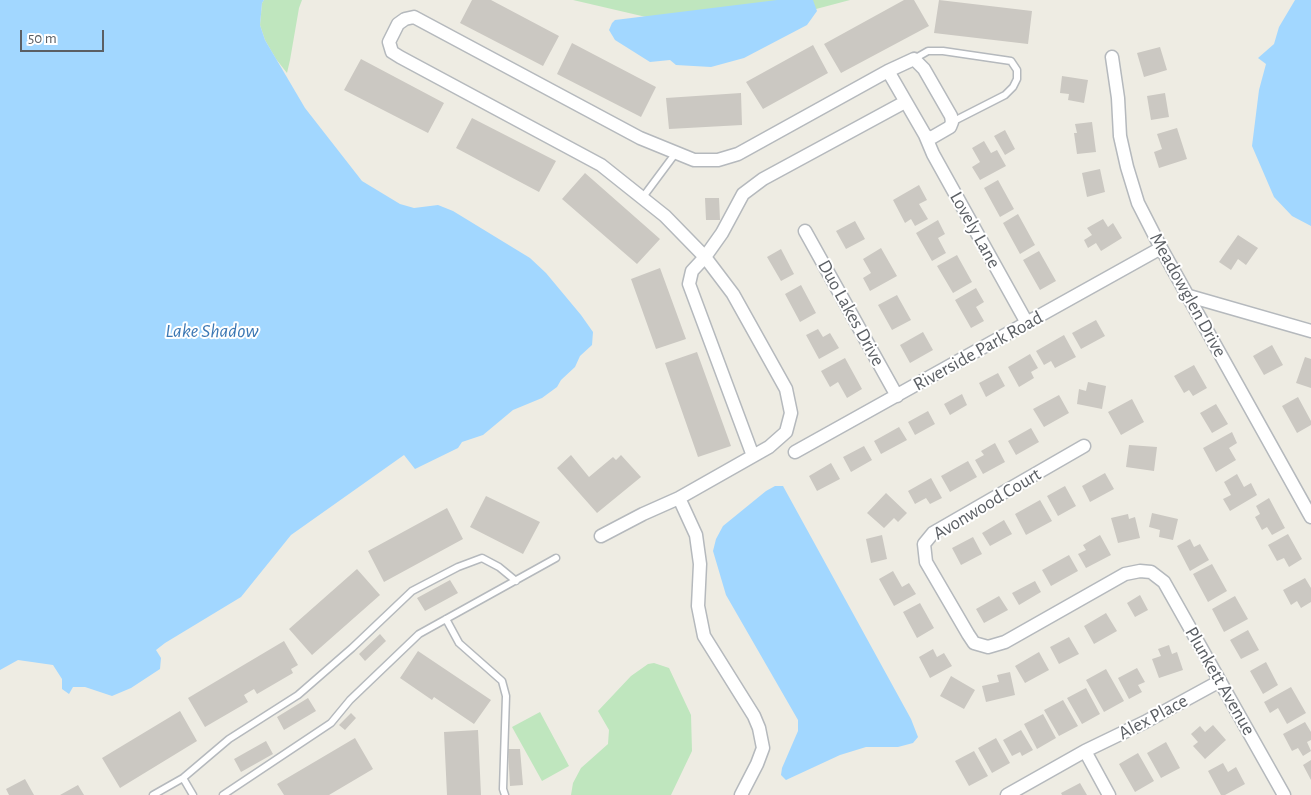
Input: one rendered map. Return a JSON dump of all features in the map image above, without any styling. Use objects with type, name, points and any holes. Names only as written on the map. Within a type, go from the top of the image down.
[{"type":"street","points":[[601,536],[679,498],[769,447],[786,432],[791,413],[786,389],[733,294],[705,257],[665,216],[601,165],[392,52],[390,42],[398,24],[405,19],[414,17],[640,138],[675,154],[694,160],[718,160],[738,154],[888,71],[914,59],[924,69],[951,116],[952,122],[950,127],[931,138],[925,136]]},
{"type":"street","name":"Meadowglen Drive","points":[[1112,57],[1118,98],[1120,136],[1127,168],[1138,203],[1161,248],[1311,518]]},
{"type":"street","name":"Lovely Lane","points":[[888,71],[1027,323]]},
{"type":"street","points":[[753,456],[689,284],[692,271],[705,257],[722,233],[743,194],[763,179],[905,102]]},
{"type":"street","name":"Duo Lakes Drive","points":[[806,231],[897,396]]},
{"type":"street","name":"Riverside Park Road","points":[[795,452],[1161,248]]},
{"type":"street","points":[[1189,296],[1311,331]]},
{"type":"street","name":"Avonwood Court","points":[[1084,446],[933,533],[924,544],[926,562],[974,643],[988,647],[1005,642],[1124,574],[1140,571],[1151,572]]},
{"type":"street","points":[[679,498],[696,535],[700,564],[698,606],[704,636],[754,716],[758,728],[762,748],[757,764],[741,795]]},
{"type":"street","name":"Plunkett Avenue","points":[[1151,572],[1164,582],[1284,795]]},
{"type":"street","name":"Alex Place","points":[[1007,795],[1085,751],[1145,722],[1220,681]]},
{"type":"street","points":[[1085,751],[1109,795]]},
{"type":"lane","points":[[914,59],[928,51],[942,50],[1011,60],[1017,70],[1017,79],[1013,87],[1005,95],[952,122]]},
{"type":"lane","points":[[643,197],[675,154]]},
{"type":"lane","points":[[153,795],[183,778],[229,739],[298,696],[412,591],[458,567],[482,558],[499,567],[516,581]]},
{"type":"lane","points":[[223,795],[331,723],[350,700],[419,634],[556,558]]},
{"type":"lane","points":[[446,619],[459,643],[502,681],[506,696],[503,789],[505,795]]},
{"type":"lane","points":[[183,778],[193,795]]},
{"type":"green space","points":[[264,0],[302,0],[287,73],[265,40],[260,25],[262,3]]},
{"type":"green space","points":[[573,0],[850,0],[801,13],[646,17]]},
{"type":"green space","points":[[654,663],[669,668],[691,715],[692,751],[671,795],[571,795],[573,783],[581,768],[608,744],[609,730],[598,711],[631,676],[648,664]]},
{"type":"green space","points":[[540,712],[569,766],[542,781],[512,727]]},
{"type":"water","name":"Lake Shadow","points":[[0,0],[264,0],[262,3],[260,25],[265,40],[305,108],[362,181],[400,204],[414,208],[438,205],[453,211],[530,258],[546,273],[593,332],[592,345],[580,356],[575,367],[561,380],[557,387],[542,398],[513,410],[483,435],[462,442],[458,448],[415,469],[404,455],[291,535],[241,597],[165,643],[156,650],[161,658],[160,669],[131,688],[112,696],[85,687],[73,687],[69,694],[62,689],[62,679],[53,665],[18,660],[0,670]]},
{"type":"water","points":[[777,0],[813,0],[817,11],[807,25],[744,58],[711,67],[676,65],[670,60],[650,62],[615,40],[609,30],[615,20]]},
{"type":"water","points":[[1295,0],[1311,0],[1311,226],[1292,216],[1274,197],[1252,146],[1259,90],[1266,64],[1258,58],[1274,44],[1279,27]]},
{"type":"water","points":[[775,486],[783,486],[911,719],[918,737],[913,743],[898,747],[866,747],[840,755],[786,780],[781,775],[782,768],[798,731],[798,720],[726,595],[713,551],[716,539],[723,526],[766,491]]},
{"type":"building","points":[[472,0],[491,0],[559,36],[543,66],[460,23]]},
{"type":"building","points":[[904,0],[914,0],[929,26],[841,73],[824,44]]},
{"type":"building","points":[[939,0],[1032,11],[1028,44],[934,33]]},
{"type":"building","points":[[572,43],[656,87],[641,117],[557,74]]},
{"type":"building","points":[[813,45],[828,73],[763,109],[746,82]]},
{"type":"building","points":[[1160,47],[1167,70],[1144,77],[1137,53]]},
{"type":"building","points":[[361,59],[444,103],[428,133],[344,90]]},
{"type":"building","points":[[1062,76],[1088,80],[1084,103],[1068,100],[1069,94],[1060,93]]},
{"type":"building","points":[[741,93],[742,125],[669,129],[666,98]]},
{"type":"building","points":[[1165,93],[1169,117],[1151,120],[1147,96]]},
{"type":"building","points":[[472,118],[556,161],[539,192],[456,148]]},
{"type":"building","points":[[1092,122],[1096,152],[1077,154],[1074,133],[1077,133],[1075,124]]},
{"type":"building","points":[[1177,128],[1187,159],[1159,168],[1154,152],[1162,149],[1157,134]]},
{"type":"building","points":[[1005,130],[1015,149],[1005,155],[994,136]]},
{"type":"building","points":[[984,141],[991,153],[997,150],[1006,166],[980,180],[972,167],[980,162],[972,148]]},
{"type":"building","points":[[1100,169],[1105,192],[1087,197],[1082,173]]},
{"type":"building","points":[[585,173],[660,239],[637,264],[562,199]]},
{"type":"building","points":[[998,180],[1014,209],[1000,217],[984,188]]},
{"type":"building","points":[[919,185],[927,200],[919,204],[928,219],[915,226],[911,219],[905,223],[893,200]]},
{"type":"building","points":[[705,198],[719,198],[720,220],[706,220]]},
{"type":"building","points":[[1018,214],[1035,245],[1020,254],[1003,223]]},
{"type":"building","points":[[1103,219],[1108,227],[1113,223],[1122,238],[1101,251],[1096,243],[1088,248],[1084,240],[1092,235],[1087,228]]},
{"type":"building","points":[[938,220],[945,234],[938,238],[946,253],[932,261],[916,233]]},
{"type":"building","points":[[855,221],[865,239],[846,249],[836,231]]},
{"type":"building","points":[[1238,235],[1258,248],[1246,265],[1238,259],[1231,270],[1219,262]]},
{"type":"building","points":[[881,248],[897,276],[870,291],[863,278],[871,273],[863,259]]},
{"type":"building","points":[[781,249],[794,274],[781,281],[767,257]]},
{"type":"building","points":[[1039,251],[1056,281],[1040,290],[1023,260]]},
{"type":"building","points":[[957,255],[972,282],[953,293],[937,266]]},
{"type":"building","points":[[660,268],[686,339],[656,349],[631,279]]},
{"type":"building","points":[[801,285],[816,313],[800,322],[785,294]]},
{"type":"building","points":[[976,288],[984,302],[976,307],[984,321],[971,328],[955,300]]},
{"type":"building","points":[[897,295],[911,320],[892,330],[878,305]]},
{"type":"building","points":[[1096,320],[1105,336],[1081,349],[1072,333]]},
{"type":"building","points":[[818,329],[823,337],[830,333],[839,348],[819,359],[806,335]]},
{"type":"building","points":[[923,332],[933,350],[910,363],[900,345]]},
{"type":"building","points":[[1064,335],[1076,357],[1055,368],[1051,361],[1044,365],[1036,351]]},
{"type":"building","points":[[1272,345],[1283,365],[1264,375],[1253,356]]},
{"type":"building","points":[[697,352],[731,446],[698,457],[665,363]]},
{"type":"building","points":[[1030,354],[1038,368],[1031,372],[1034,378],[1019,387],[1008,367]]},
{"type":"building","points":[[1305,357],[1311,359],[1311,388],[1296,383]]},
{"type":"building","points":[[845,358],[862,389],[847,398],[838,382],[830,387],[821,371]]},
{"type":"building","points":[[1194,365],[1207,388],[1193,396],[1189,390],[1184,393],[1174,376]]},
{"type":"building","points":[[998,373],[1005,386],[986,397],[979,383]]},
{"type":"building","points":[[1088,382],[1106,386],[1102,409],[1077,404],[1079,389],[1086,391]]},
{"type":"building","points":[[962,394],[967,405],[950,415],[944,404]]},
{"type":"building","points":[[1059,395],[1069,413],[1044,427],[1033,409]]},
{"type":"building","points":[[1298,397],[1311,421],[1311,425],[1297,433],[1282,406]]},
{"type":"building","points":[[1132,399],[1144,422],[1121,435],[1108,412]]},
{"type":"building","points":[[1216,404],[1228,424],[1212,433],[1200,413]]},
{"type":"building","points":[[928,411],[935,424],[915,435],[908,422]]},
{"type":"building","points":[[899,427],[907,440],[881,454],[874,441]]},
{"type":"building","points":[[1031,428],[1039,442],[1016,455],[1008,441]]},
{"type":"building","points":[[1232,432],[1237,443],[1229,448],[1236,460],[1216,472],[1203,448]]},
{"type":"building","points":[[995,443],[1005,462],[983,474],[975,460],[984,455],[981,451]]},
{"type":"building","points":[[1129,445],[1157,447],[1154,471],[1126,467]]},
{"type":"building","points":[[864,446],[872,460],[851,472],[843,457]]},
{"type":"building","points":[[571,455],[589,477],[613,457],[616,460],[621,455],[641,477],[597,513],[557,468]]},
{"type":"building","points":[[968,461],[977,477],[950,492],[941,476]]},
{"type":"building","points":[[831,463],[840,479],[817,491],[809,476]]},
{"type":"building","points":[[1105,473],[1114,489],[1090,502],[1082,486]]},
{"type":"building","points":[[1237,474],[1244,487],[1251,483],[1257,495],[1230,511],[1223,499],[1231,495],[1224,482]]},
{"type":"building","points":[[931,478],[942,498],[930,504],[926,498],[915,504],[908,491]]},
{"type":"building","points":[[1065,486],[1076,506],[1058,516],[1047,496]]},
{"type":"building","points":[[886,493],[907,513],[898,522],[894,518],[884,528],[867,513]]},
{"type":"building","points":[[486,496],[540,522],[523,554],[470,527]]},
{"type":"building","points":[[1269,498],[1285,528],[1272,535],[1267,527],[1262,530],[1255,517],[1260,514],[1256,506]]},
{"type":"building","points":[[1040,500],[1052,521],[1026,535],[1015,514]]},
{"type":"building","points":[[447,508],[463,539],[384,582],[368,551]]},
{"type":"building","points":[[1152,513],[1178,519],[1173,540],[1159,537],[1160,530],[1149,527]]},
{"type":"building","points":[[1128,514],[1129,519],[1135,517],[1140,538],[1118,543],[1111,518]]},
{"type":"building","points":[[1004,520],[1012,534],[990,546],[982,533]]},
{"type":"building","points":[[1288,534],[1302,559],[1289,567],[1284,558],[1277,561],[1268,545]]},
{"type":"building","points":[[882,535],[887,559],[871,563],[866,539]]},
{"type":"building","points":[[1100,535],[1111,555],[1086,568],[1078,554],[1086,550],[1083,545]]},
{"type":"building","points":[[973,537],[982,554],[961,565],[952,548]]},
{"type":"building","points":[[1190,539],[1194,547],[1200,544],[1209,560],[1190,571],[1177,546]]},
{"type":"building","points":[[1069,555],[1078,571],[1051,586],[1042,570]]},
{"type":"building","points":[[1212,564],[1227,591],[1208,602],[1193,574]]},
{"type":"building","points":[[357,569],[380,595],[312,655],[289,629]]},
{"type":"building","points":[[893,571],[902,587],[909,583],[916,594],[894,606],[879,579]]},
{"type":"building","points":[[1305,578],[1311,588],[1311,602],[1301,608],[1297,601],[1291,605],[1283,590]]},
{"type":"building","points":[[450,580],[458,593],[425,611],[417,598]]},
{"type":"building","points":[[1035,581],[1041,592],[1019,605],[1012,593]]},
{"type":"building","points":[[1140,595],[1148,610],[1135,617],[1127,603]]},
{"type":"building","points":[[999,596],[1008,610],[984,623],[976,609]]},
{"type":"building","points":[[1235,596],[1248,619],[1224,632],[1212,609]]},
{"type":"building","points":[[920,603],[934,628],[917,638],[903,612]]},
{"type":"building","points":[[1106,613],[1117,631],[1094,644],[1084,626]]},
{"type":"building","points":[[1248,630],[1259,650],[1241,659],[1230,640]]},
{"type":"building","points":[[380,634],[386,641],[365,661],[359,654]]},
{"type":"building","points":[[1069,637],[1079,654],[1059,664],[1050,647]]},
{"type":"building","points":[[284,641],[298,665],[291,669],[293,673],[257,694],[254,689],[244,695],[248,702],[205,727],[188,698]]},
{"type":"building","points":[[1169,645],[1172,654],[1177,652],[1183,670],[1159,678],[1152,659],[1161,656],[1158,649]]},
{"type":"building","points":[[933,649],[937,657],[944,653],[952,666],[930,678],[919,657]]},
{"type":"building","points":[[418,651],[491,700],[474,724],[434,697],[432,700],[400,678]]},
{"type":"building","points":[[1039,652],[1049,670],[1025,683],[1015,666]]},
{"type":"building","points":[[1266,662],[1278,685],[1263,694],[1250,671]]},
{"type":"building","points":[[1137,668],[1145,682],[1138,685],[1142,692],[1129,699],[1118,678]]},
{"type":"building","points":[[1106,669],[1124,701],[1104,712],[1086,680]]},
{"type":"building","points":[[1010,672],[1015,695],[986,702],[982,686],[999,682],[997,675]]},
{"type":"building","points":[[951,676],[975,690],[964,709],[940,696]]},
{"type":"building","points":[[1291,687],[1306,713],[1287,724],[1278,708],[1270,713],[1264,702]]},
{"type":"building","points":[[1086,688],[1100,714],[1082,724],[1067,698]]},
{"type":"building","points":[[308,698],[316,711],[284,730],[277,717]]},
{"type":"building","points":[[1063,700],[1078,726],[1059,736],[1044,710]]},
{"type":"building","points":[[180,711],[197,741],[120,788],[102,758]]},
{"type":"building","points":[[351,713],[356,718],[345,730],[339,725]]},
{"type":"building","points":[[1043,714],[1056,738],[1037,749],[1024,724]]},
{"type":"building","points":[[1305,722],[1311,732],[1311,740],[1307,742],[1311,751],[1303,756],[1298,748],[1292,751],[1283,734]]},
{"type":"building","points":[[1213,725],[1226,740],[1205,759],[1193,746],[1198,742],[1191,734],[1200,726],[1205,732]]},
{"type":"building","points":[[478,730],[481,795],[447,795],[444,732]]},
{"type":"building","points":[[1021,730],[1033,750],[1022,756],[1020,752],[1012,756],[1003,740]]},
{"type":"building","points":[[355,738],[373,769],[329,795],[284,795],[277,784]]},
{"type":"building","points":[[996,738],[1010,763],[992,773],[978,748]]},
{"type":"building","points":[[266,741],[273,754],[241,772],[234,759]]},
{"type":"building","points":[[1166,742],[1180,768],[1161,778],[1147,753]]},
{"type":"building","points":[[508,749],[520,749],[523,785],[510,786]]},
{"type":"building","points":[[974,751],[988,776],[969,786],[955,761]]},
{"type":"building","points":[[1138,753],[1154,781],[1135,792],[1119,764]]},
{"type":"building","points":[[1311,760],[1311,780],[1303,765]]},
{"type":"building","points":[[1223,763],[1228,772],[1236,767],[1245,784],[1225,795],[1221,795],[1208,771]]},
{"type":"building","points":[[25,779],[34,795],[9,795],[6,789]]},
{"type":"building","points":[[1080,783],[1087,795],[1062,795],[1061,793]]},
{"type":"building","points":[[78,785],[84,795],[60,795]]}]
